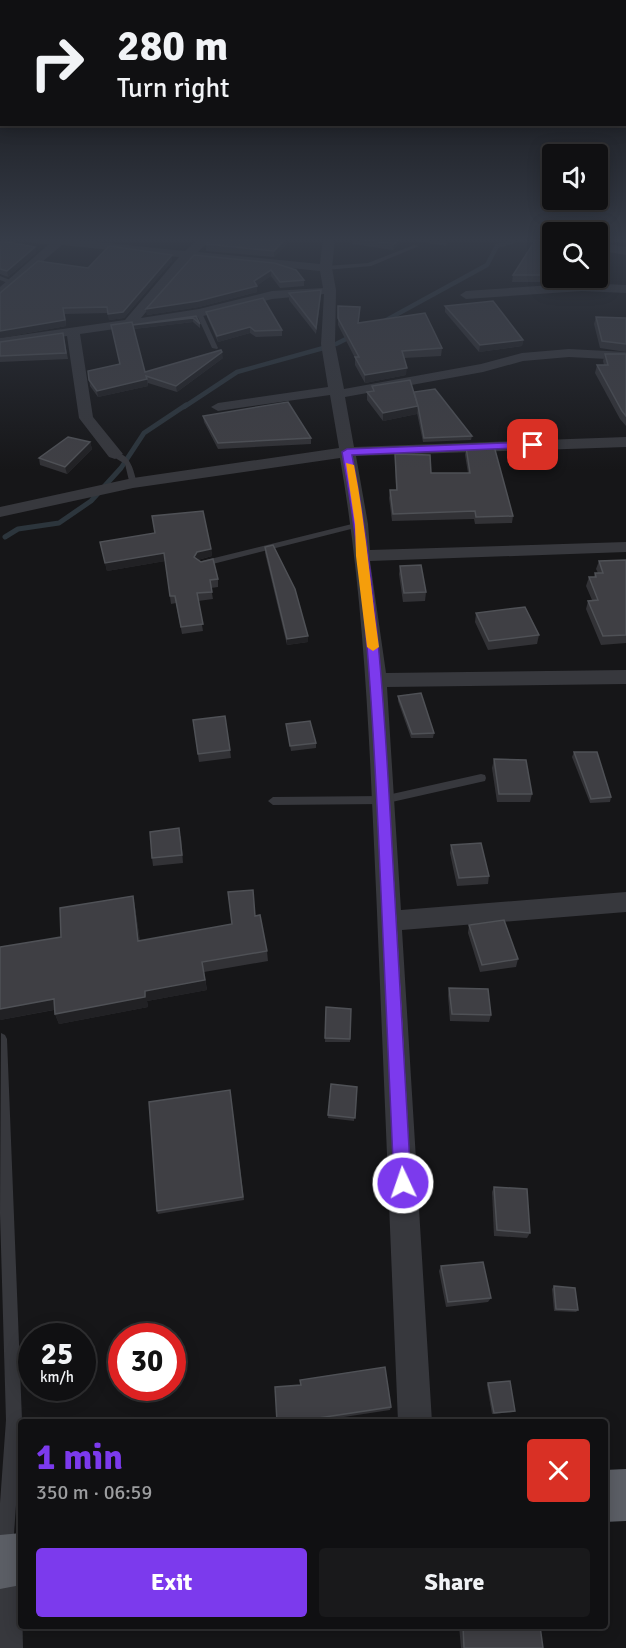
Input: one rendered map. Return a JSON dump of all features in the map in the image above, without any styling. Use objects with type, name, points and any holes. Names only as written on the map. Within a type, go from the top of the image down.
[{"type":"highway","points":[[608,1496],[626,1495]]},
{"type":"street","points":[[129,322],[134,316]]},
{"type":"street","points":[[0,342],[176,316]]},
{"type":"street","points":[[329,316],[328,344],[360,524],[361,556],[377,680],[415,1419]]},
{"type":"street","points":[[73,330],[86,418],[122,460]]},
{"type":"street","points":[[218,407],[338,392],[483,368],[522,357],[569,353],[626,356]]},
{"type":"street","points":[[0,512],[133,483],[347,452],[626,442]]},
{"type":"street","points":[[361,556],[626,547]]},
{"type":"street","points":[[377,680],[626,676]]},
{"type":"street","points":[[389,921],[626,902]]},
{"type":"street","points":[[4,1648],[8,1561]]},
{"type":"lane","points":[[200,316],[215,348]]},
{"type":"lane","points":[[122,460],[133,483]]},
{"type":"lane","points":[[201,564],[360,524]]},
{"type":"lane","points":[[273,801],[383,800],[481,778]]},
{"type":"lane","points":[[1,1039],[14,1420],[8,1561]]},
{"type":"building","points":[[0,316],[64,316],[65,320],[0,331]]},
{"type":"building","points":[[196,316],[200,324],[193,318],[132,325]]},
{"type":"building","points":[[208,316],[274,316],[282,330],[255,331],[250,327],[217,336]]},
{"type":"building","points":[[307,316],[318,316],[316,328]]},
{"type":"building","points":[[338,316],[359,316],[358,323],[406,316],[426,316],[442,348],[402,351],[407,368],[365,375],[355,357],[359,357]]},
{"type":"building","points":[[454,316],[504,316],[523,340],[480,345]]},
{"type":"building","points":[[596,317],[626,318],[626,344],[602,341]]},
{"type":"building","points":[[132,322],[145,372],[221,350],[222,352],[176,386],[146,376],[147,379],[97,391],[89,380],[88,371],[120,364],[111,325]]},
{"type":"building","points":[[63,333],[66,353],[0,356],[0,342]]},
{"type":"building","points":[[605,354],[626,354],[626,416],[597,365],[608,365]]},
{"type":"building","points":[[410,380],[418,406],[383,413],[367,392],[374,391],[372,386]]},
{"type":"building","points":[[435,389],[472,436],[424,438],[414,392]]},
{"type":"building","points":[[288,402],[311,438],[218,443],[203,416]]},
{"type":"building","points":[[68,437],[90,442],[65,467],[39,458]]},
{"type":"building","points":[[494,446],[513,516],[476,517],[475,511],[393,514],[390,490],[397,490],[395,454],[430,455],[431,473],[470,473],[466,447]]},
{"type":"building","points":[[203,511],[211,549],[197,552],[194,557],[201,562],[213,559],[218,579],[210,580],[212,592],[197,593],[203,624],[181,627],[175,596],[170,596],[164,553],[105,563],[100,542],[155,533],[152,516]]},
{"type":"building","points":[[273,545],[295,589],[308,636],[287,639],[265,547]]},
{"type":"building","points":[[626,560],[626,635],[603,636],[588,601],[598,600],[589,577],[596,577],[595,573],[603,573],[599,561]]},
{"type":"building","points":[[421,565],[426,592],[404,593],[400,566]]},
{"type":"building","points":[[525,607],[539,635],[489,641],[476,613]]},
{"type":"building","points":[[421,693],[434,733],[412,734],[398,696]]},
{"type":"building","points":[[225,716],[230,750],[198,754],[193,720]]},
{"type":"building","points":[[310,721],[316,743],[290,746],[286,724]]},
{"type":"building","points":[[574,752],[597,752],[611,797],[591,799]]},
{"type":"building","points":[[494,759],[526,760],[532,794],[499,794]]},
{"type":"building","points":[[179,828],[182,855],[152,858],[150,832]]},
{"type":"building","points":[[481,843],[489,876],[459,878],[451,845]]},
{"type":"building","points":[[253,890],[255,916],[260,915],[267,951],[202,962],[205,980],[145,991],[145,997],[55,1014],[54,999],[0,1009],[0,947],[61,937],[60,908],[133,896],[138,941],[232,924],[228,892]]},
{"type":"building","points":[[504,920],[518,959],[482,965],[469,925]]},
{"type":"building","points":[[449,988],[488,989],[491,1015],[452,1014]]},
{"type":"building","points":[[326,1007],[351,1009],[350,1039],[325,1038]]},
{"type":"building","points":[[331,1084],[357,1087],[355,1118],[328,1115]]},
{"type":"building","points":[[230,1090],[243,1197],[157,1211],[149,1102]]},
{"type":"building","points":[[494,1187],[527,1189],[530,1233],[497,1230]]},
{"type":"building","points":[[483,1262],[491,1298],[448,1302],[441,1266]]},
{"type":"building","points":[[554,1286],[575,1288],[578,1310],[556,1309]]},
{"type":"building","points":[[385,1367],[391,1407],[312,1419],[277,1419],[275,1387],[301,1385],[300,1380]]},
{"type":"building","points":[[510,1381],[515,1411],[494,1413],[488,1383]]},
{"type":"building","points":[[463,1629],[540,1629],[543,1648],[464,1648]]},
{"type":"waterway","points":[[381,323],[394,316]]},
{"type":"waterway","points":[[336,344],[354,335]]},
{"type":"waterway","points":[[184,407],[237,372],[327,347]]},
{"type":"waterway","points":[[5,537],[18,529],[59,523],[91,501],[121,468],[144,433],[186,405]]},
{"type":"slow traffic","points":[[349,465],[360,524],[361,556],[373,647]]},
{"type":"route","points":[[403,1183],[377,680],[361,556],[360,524],[347,452],[533,445]]}]
